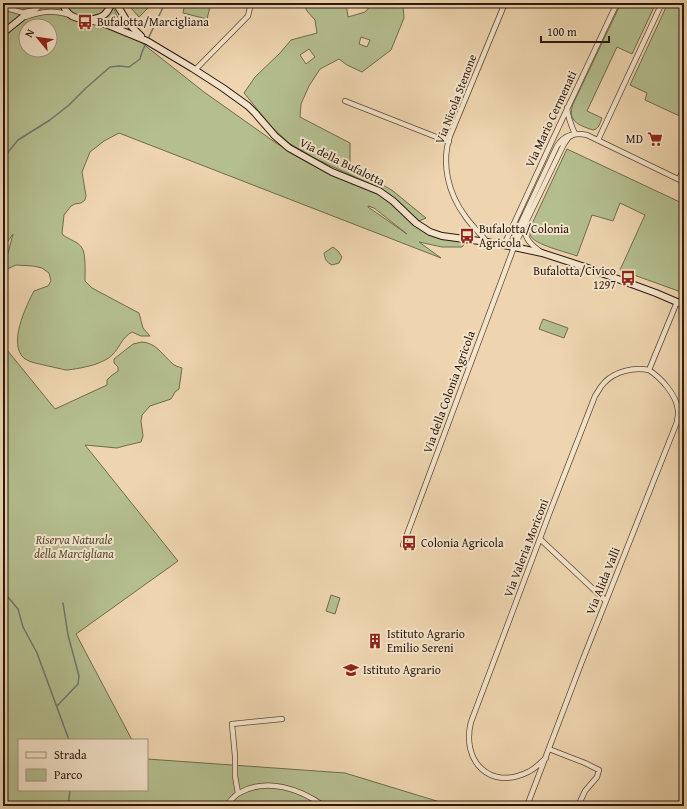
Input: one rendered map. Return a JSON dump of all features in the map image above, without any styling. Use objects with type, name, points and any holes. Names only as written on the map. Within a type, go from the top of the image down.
[{"type":"street","points":[[3,33],[26,12],[35,10],[44,3]]},
{"type":"street","points":[[63,3],[65,9],[72,16]]},
{"type":"street","points":[[86,19],[98,18],[104,15],[111,3]]},
{"type":"street","name":"Via della Bufalotta","points":[[116,3],[136,32],[147,41],[223,88],[248,106],[255,112],[277,139],[289,148],[332,172],[379,191],[393,201],[423,228],[432,233],[542,253],[656,293],[684,305]]},
{"type":"street","points":[[195,70],[248,16],[251,3]]},
{"type":"street","name":"Via Nicola Stenone","points":[[487,242],[465,217],[457,204],[448,182],[446,167],[447,152],[448,142],[505,3]]},
{"type":"street","name":"Via Mario Cermenati","points":[[509,246],[556,131],[617,3]]},
{"type":"street","points":[[598,140],[662,3]]},
{"type":"street","points":[[3,7],[24,15],[25,17],[42,12],[61,13],[72,16]]},
{"type":"street","name":"Via della Bufalotta","points":[[72,16],[108,25],[147,41]]},
{"type":"street","points":[[345,100],[448,142]]},
{"type":"street","points":[[567,108],[568,118],[575,134]]},
{"type":"street","points":[[560,123],[571,126]]},
{"type":"street","points":[[556,131],[559,142]]},
{"type":"street","points":[[509,246],[524,226],[559,142],[569,134],[585,135],[598,140],[684,182]]},
{"type":"street","points":[[509,246],[545,177],[566,141],[575,134]]},
{"type":"street","points":[[679,179],[684,168]]},
{"type":"street","points":[[524,226],[525,236],[528,242],[542,253]]},
{"type":"street","name":"Via della Colonia Agricola","points":[[403,545],[509,246]]},
{"type":"street","points":[[649,370],[677,302]]},
{"type":"street","name":"Via Valeria Moriconi","points":[[546,758],[534,768],[523,774],[512,777],[496,776],[484,771],[477,764],[470,751],[469,737],[471,722],[595,396],[602,384],[612,376],[638,368],[649,370]]},
{"type":"street","name":"Via Alida Valli","points":[[527,806],[677,422],[678,410],[673,396],[660,378],[649,370]]},
{"type":"street","points":[[540,539],[606,601]]},
{"type":"street","points":[[238,793],[235,776],[232,724],[282,719]]},
{"type":"street","points":[[549,749],[599,770],[597,777],[586,791],[578,806]]},
{"type":"street","points":[[226,806],[238,793],[250,788],[265,785],[278,786],[294,790],[308,796],[324,806]]},
{"type":"green space","points":[[3,3],[111,3],[123,28],[204,92],[276,143],[309,163],[378,192],[420,229],[466,242],[462,247],[442,247],[419,242],[441,258],[119,133],[104,141],[90,152],[82,172],[86,196],[85,200],[71,206],[64,215],[62,233],[82,248],[85,259],[85,281],[92,288],[139,313],[143,328],[150,336],[141,336],[132,332],[125,337],[115,352],[107,359],[90,366],[66,370],[30,362],[20,353],[18,335],[23,315],[34,291],[48,286],[51,281],[49,273],[42,268],[33,266],[16,265],[3,271],[3,262],[8,253],[13,234],[3,248]],"holes":[[[368,206],[374,208],[407,234]]]},
{"type":"green space","points":[[134,3],[153,3],[139,17],[130,7]]},
{"type":"green space","points":[[185,3],[211,3],[207,19],[183,13]]},
{"type":"green space","points":[[303,3],[346,3],[348,17],[365,12],[373,3],[399,3],[403,5],[404,18],[391,50],[362,72],[347,65],[339,59],[320,69],[309,86],[301,104],[300,117],[350,143],[350,165],[393,191],[426,218],[419,221],[387,195],[370,184],[316,159],[289,143],[272,127],[244,93],[255,77],[291,40],[317,33],[315,20],[307,11]],"holes":[[[361,37],[370,40],[367,47],[359,44]],[[309,49],[315,57],[306,64],[300,55]]]},
{"type":"green space","points":[[621,3],[656,3],[632,54],[617,47],[587,111],[602,118],[598,127],[593,130],[575,122],[571,115],[573,104]]},
{"type":"green space","points":[[668,3],[684,3],[684,118],[645,100],[647,93],[630,85]]},
{"type":"green space","points":[[567,149],[684,204],[684,293],[620,270],[645,215],[620,203],[613,221],[592,215],[577,256],[551,248],[533,239],[530,235],[531,226]]},
{"type":"green space","points":[[333,247],[342,257],[339,263],[332,265],[326,260],[324,253]]},
{"type":"green space","points":[[543,319],[568,328],[564,338],[539,329]]},
{"type":"green space","name":"Riserva Naturale della Marcigliana","points":[[142,342],[152,345],[156,347],[174,365],[182,368],[179,389],[175,392],[171,399],[150,406],[142,415],[141,421],[143,436],[141,442],[117,448],[85,445],[178,561],[76,634],[131,739],[18,739],[18,791],[148,791],[148,759],[345,773],[453,806],[3,806],[3,345],[55,409],[107,385],[107,380],[118,371],[118,367],[114,363],[114,359],[133,344]]},
{"type":"green space","points":[[331,595],[340,598],[335,614],[326,611]]},
{"type":"waterway","points":[[148,39],[165,3]]},
{"type":"waterway","points":[[3,162],[9,151],[18,140],[50,120],[69,105],[110,67],[129,67],[140,59],[146,43]]},
{"type":"waterway","points":[[3,588],[7,596],[18,609],[23,627],[37,653],[69,739]]},
{"type":"waterway","points":[[57,706],[78,684],[79,676],[68,635],[63,603]]},
{"type":"waterway","points":[[3,798],[4,791]]},
{"type":"waterway","points":[[68,806],[70,791]]},
{"type":"place","name":"Bufalotta/Marcigliana","points":[[85,22]]},
{"type":"place","name":"MD","points":[[655,139]]},
{"type":"place","name":"Bufalotta/Colonia Agricola","points":[[467,236]]},
{"type":"place","name":"Bufalotta/Civico 1297","points":[[628,278]]},
{"type":"place","name":"Colonia Agricola","points":[[409,543]]},
{"type":"place","name":"Istituto Agrario Emilio Sereni","points":[[375,641]]},
{"type":"place","name":"Istituto Agrario","points":[[351,670]]}]
